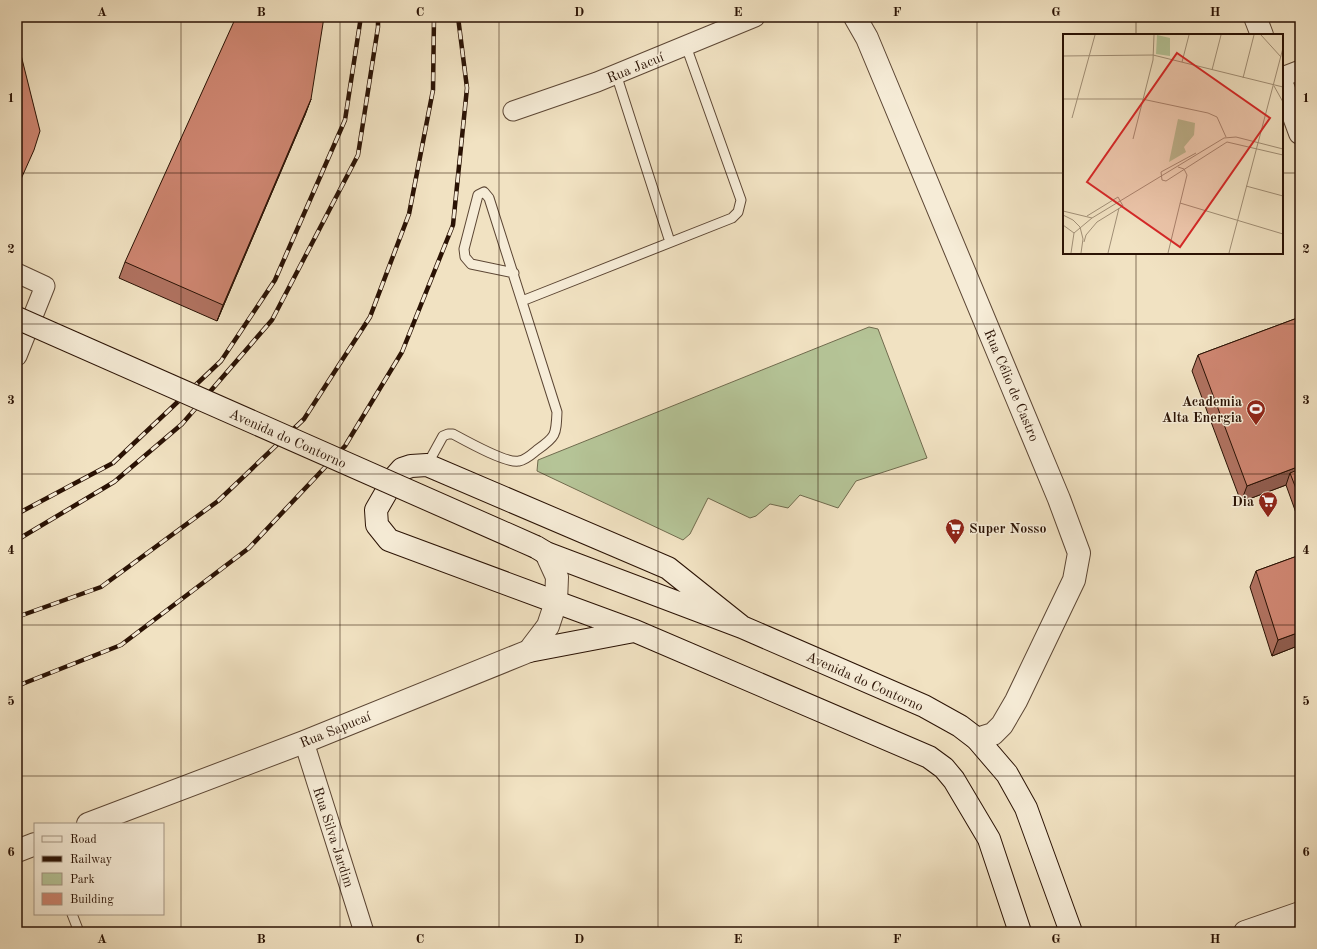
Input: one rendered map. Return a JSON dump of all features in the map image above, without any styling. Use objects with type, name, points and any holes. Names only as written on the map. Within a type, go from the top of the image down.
[{"type":"main road","name":"Rua Célio de Castro","points":[[855,17],[867,38],[1060,499],[1078,553],[1074,580],[1016,701],[1002,725],[993,734],[977,740]]},
{"type":"main road","points":[[1255,17],[1262,34]]},
{"type":"main road","points":[[1283,87],[1300,133]]},
{"type":"main road","name":"Avenida do Contorno","points":[[17,318],[541,550],[742,627],[924,706],[960,726],[977,740],[1007,774],[1026,808],[1071,932]]},
{"type":"main road","points":[[742,627],[668,568],[427,465],[411,466],[402,469],[395,477],[376,510],[377,525],[390,540],[635,631],[929,757],[944,768],[954,780],[989,839],[1020,932]]},
{"type":"main road","points":[[541,550],[557,577],[556,602]]},
{"type":"main road","name":"Rua Sapucaí","points":[[91,823],[304,742],[528,650],[548,626],[556,602]]},
{"type":"main road","points":[[528,650],[635,631]]},
{"type":"main road","points":[[17,851],[34,844]]},
{"type":"main road","points":[[1245,932],[1300,913]]},
{"type":"street","name":"Rua Jacuí","points":[[513,111],[598,82],[755,17]]},
{"type":"street","points":[[1283,77],[1300,70]]},
{"type":"street","points":[[17,273],[45,286],[17,356]]},
{"type":"street","name":"Rua Silva Jardim","points":[[304,742],[364,932]]},
{"type":"lane","points":[[522,301],[732,218],[738,212],[741,200],[686,46]]},
{"type":"lane","points":[[616,74],[670,242]]},
{"type":"lane","points":[[427,465],[443,436],[448,434],[453,434],[504,459],[517,462],[526,459],[550,441],[556,432],[557,412],[514,273],[489,198],[484,192],[478,195],[464,249],[466,257],[472,264],[514,273]]},
{"type":"lane","points":[[72,915],[79,932]]},
{"type":"green space","points":[[869,327],[878,329],[927,458],[856,481],[838,508],[800,495],[788,508],[770,504],[756,516],[750,518],[708,498],[690,534],[683,540],[537,471],[538,460]]},
{"type":"building","points":[[236,17],[324,17],[311,99],[223,305],[125,262]]},
{"type":"building","points":[[17,39],[40,131],[34,150],[17,188]]},
{"type":"building","name":"Academia Alta Energia","points":[[1300,317],[1300,466],[1247,486],[1198,355]]},
{"type":"building","points":[[1300,469],[1300,499],[1290,473]]},
{"type":"building","points":[[1300,555],[1300,632],[1278,640],[1256,571]]},
{"type":"railway","points":[[17,514],[113,463],[221,361],[275,280],[345,120],[360,17]]},
{"type":"railway","points":[[17,540],[114,482],[182,424],[272,320],[358,155],[378,27],[378,17]]},
{"type":"railway","points":[[17,617],[101,587],[218,501],[304,419],[370,317],[409,214],[433,90],[434,17]]},
{"type":"railway","points":[[17,686],[121,645],[249,548],[345,446],[402,352],[453,225],[467,88],[458,17]]},
{"type":"place","name":"Academia Alta Energia","points":[[1256,426]]},
{"type":"place","name":"Dia","points":[[1268,518]]},
{"type":"place","name":"Super Nosso","points":[[955,545]]}]
